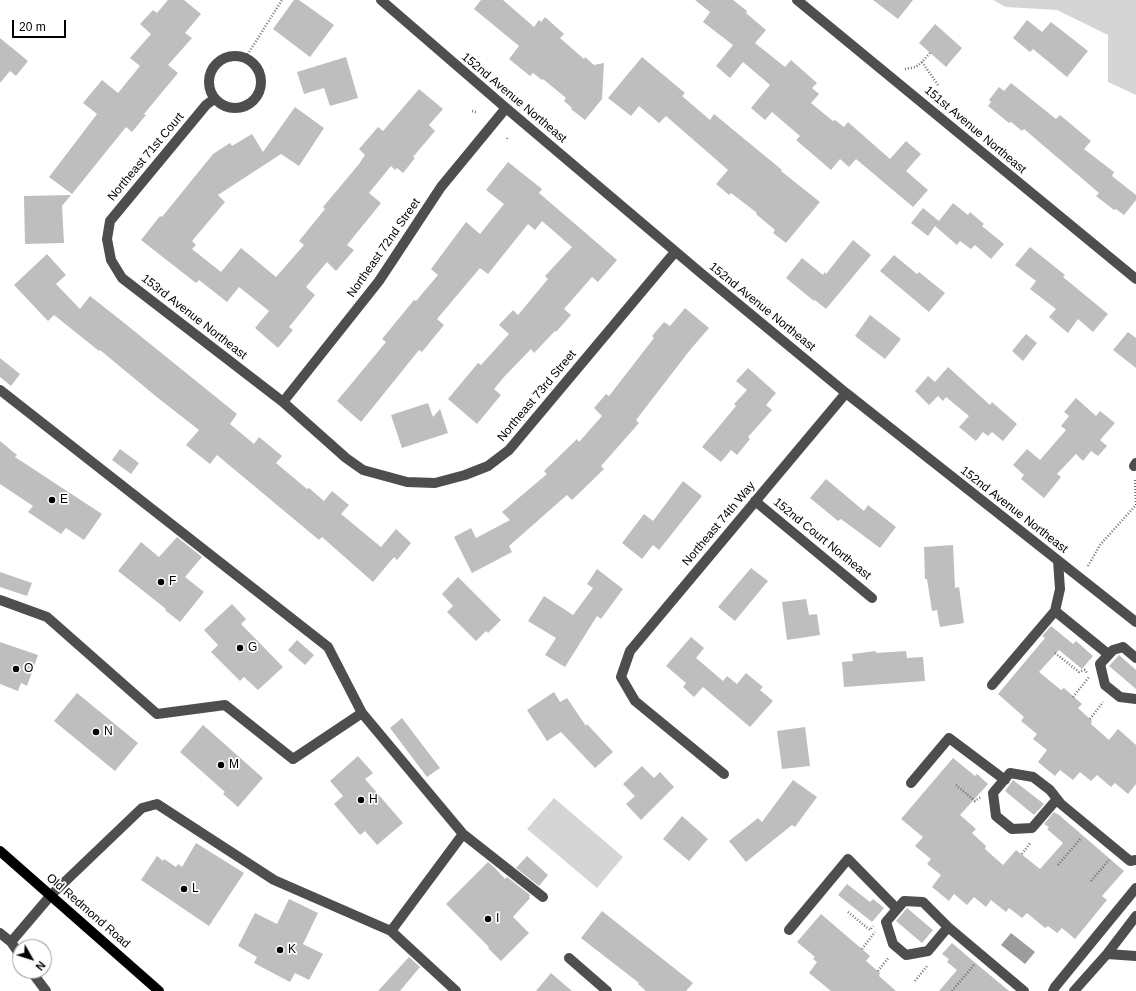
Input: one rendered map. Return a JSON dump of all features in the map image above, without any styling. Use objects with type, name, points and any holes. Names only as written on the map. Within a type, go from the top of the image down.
[{"type":"main road","name":"Old Redmond Road","points":[[0,851],[160,991]]},
{"type":"street","name":"152nd Avenue Northeast","points":[[380,0],[675,252],[846,393],[1136,622]]},
{"type":"street","name":"151st Avenue Northeast","points":[[797,0],[1136,280]]},
{"type":"street","points":[[232,55],[246,57],[256,65],[260,73],[260,90],[256,98],[246,106],[233,108],[225,106],[214,98],[208,87],[208,78],[211,70],[216,63],[232,55]]},
{"type":"street","name":"Northeast 71st Court","points":[[107,238],[110,221],[214,98]]},
{"type":"street","name":"Northeast 72nd Street","points":[[283,402],[380,281],[441,187],[506,108]]},
{"type":"street","name":"153rd Avenue Northeast","points":[[107,238],[111,260],[122,278],[283,402]]},
{"type":"street","name":"Northeast 73rd Street","points":[[283,402],[346,458],[363,470],[407,482],[435,483],[465,475],[488,466],[509,450],[675,252]]},
{"type":"street","points":[[0,390],[328,647],[362,712],[463,834],[544,897]]},
{"type":"street","name":"Northeast 74th Way","points":[[724,774],[635,701],[621,676],[630,651],[846,393]]},
{"type":"street","name":"152nd Court Northeast","points":[[755,501],[872,598]]},
{"type":"street","points":[[992,685],[1055,611],[1060,589],[1058,561]]},
{"type":"street","points":[[0,600],[47,617],[157,714],[225,705],[294,759],[362,712]]},
{"type":"street","points":[[1055,611],[1108,654]]},
{"type":"street","points":[[1136,658],[1122,647],[1113,650],[1100,664],[1105,685],[1120,697],[1136,699]]},
{"type":"street","points":[[911,783],[949,738],[1005,780]]},
{"type":"street","points":[[1057,799],[1032,828],[1012,829],[996,816],[993,793],[1010,773],[1033,778],[1050,790],[1061,804],[1130,861],[1136,860]]},
{"type":"street","points":[[0,933],[11,942],[51,895],[142,808],[157,804],[274,880],[391,932],[456,991]]},
{"type":"street","points":[[391,932],[463,834]]},
{"type":"street","points":[[789,930],[848,859],[897,909]]},
{"type":"street","points":[[1053,991],[1136,888]]},
{"type":"street","points":[[948,927],[928,951],[906,955],[893,944],[886,922],[904,901],[923,902],[948,927],[1024,991]]},
{"type":"street","points":[[1074,991],[1136,916]]},
{"type":"street","points":[[1106,954],[1136,956]]},
{"type":"street","points":[[569,958],[608,991]]},
{"type":"street","points":[[38,979],[46,991]]},
{"type":"path","points":[[246,57],[282,0]]},
{"type":"path","points":[[905,69],[916,67],[930,53]]},
{"type":"path","points":[[922,62],[938,85]]},
{"type":"path","points":[[472,111],[476,112]]},
{"type":"path","points":[[1081,579],[1100,545],[1136,505],[1135,464]]},
{"type":"path","points":[[1074,697],[1090,676]]},
{"type":"path","points":[[1090,719],[1113,691]]},
{"type":"path","points":[[1058,865],[1090,827]]},
{"type":"path","points":[[1091,881],[1117,850]]},
{"type":"path","points":[[862,949],[876,931]]},
{"type":"path","points":[[952,991],[982,955]]},
{"type":"shaded area","points":[[993,0],[1136,0],[1136,95],[1108,82],[1108,35],[1057,10],[1006,7]]},
{"type":"shaded area","points":[[554,798],[623,857],[597,888],[527,829]]},
{"type":"shaded area","points":[[1011,933],[1035,952],[1025,964],[1001,945]]},
{"type":"building","points":[[168,0],[184,0],[201,14],[185,33],[192,38],[168,65],[178,73],[144,114],[146,115],[132,132],[126,127],[72,194],[49,177],[97,114],[83,103],[102,80],[118,93],[140,66],[130,58],[151,34],[140,24],[153,10],[157,13]]},
{"type":"building","points":[[294,0],[299,0],[334,25],[310,57],[273,29]]},
{"type":"building","points":[[481,0],[503,0],[534,27],[539,20],[541,22],[545,17],[564,34],[560,38],[584,59],[585,57],[594,65],[604,63],[602,99],[585,120],[571,109],[572,108],[564,101],[566,98],[543,79],[542,80],[533,73],[530,76],[509,59],[519,46],[474,9]]},
{"type":"building","points":[[695,0],[733,0],[747,11],[746,13],[766,30],[755,43],[785,67],[791,60],[817,83],[812,88],[819,94],[811,103],[833,121],[835,120],[844,127],[848,122],[890,159],[906,141],[921,154],[906,171],[928,190],[913,207],[856,159],[849,167],[840,159],[831,170],[796,140],[800,136],[772,112],[765,120],[751,108],[770,85],[743,62],[730,78],[716,66],[733,45],[703,22],[710,12]]},
{"type":"building","points":[[873,0],[913,0],[898,19]]},
{"type":"building","points":[[1027,20],[1042,32],[1051,22],[1088,51],[1067,77],[1033,49],[1030,52],[1013,38]]},
{"type":"building","points":[[935,24],[962,48],[946,67],[919,43]]},
{"type":"building","points":[[0,38],[28,61],[16,76],[10,71],[0,83]]},
{"type":"building","points":[[346,57],[358,98],[330,106],[324,88],[304,94],[297,72]]},
{"type":"building","points":[[642,57],[685,93],[682,96],[710,120],[714,114],[820,202],[786,243],[773,233],[775,230],[756,214],[757,213],[731,193],[729,195],[716,184],[728,170],[666,116],[659,123],[639,106],[631,116],[608,98]]},
{"type":"building","points":[[1011,83],[1056,119],[1060,115],[1091,141],[1084,149],[1114,172],[1112,176],[1136,195],[1136,200],[1124,215],[1116,209],[1114,210],[1096,196],[1099,193],[1024,129],[1022,131],[1011,122],[1009,123],[988,106],[991,102],[989,100],[999,87],[1004,91]]},
{"type":"building","points":[[419,89],[443,109],[429,125],[435,131],[413,157],[415,158],[403,173],[397,168],[395,170],[391,166],[369,193],[381,203],[347,245],[354,250],[336,271],[327,262],[306,287],[315,295],[289,327],[293,330],[278,348],[255,328],[269,311],[239,287],[227,302],[199,280],[196,283],[141,240],[160,216],[162,217],[213,154],[230,143],[232,146],[252,134],[263,152],[295,107],[324,128],[299,166],[281,154],[218,195],[225,202],[192,241],[196,245],[192,249],[221,272],[241,248],[276,277],[304,245],[299,241],[325,209],[323,207],[365,155],[359,149],[378,127],[383,131]]},
{"type":"building","points":[[508,162],[542,189],[539,193],[617,260],[598,282],[592,277],[564,309],[571,315],[534,353],[531,349],[504,377],[494,389],[501,395],[477,424],[448,399],[478,363],[481,365],[509,334],[499,325],[513,310],[518,315],[548,279],[545,276],[572,247],[542,221],[535,230],[528,224],[488,274],[480,268],[437,319],[444,325],[422,352],[419,350],[361,422],[337,401],[386,342],[382,339],[414,300],[416,301],[438,275],[431,269],[466,222],[480,234],[504,204],[486,190]]},
{"type":"building","points":[[71,195],[62,206],[64,243],[25,244],[24,196]]},
{"type":"building","points":[[953,203],[968,215],[970,212],[984,224],[982,226],[1004,244],[991,259],[975,245],[971,249],[960,241],[957,245],[935,226],[928,236],[911,223],[923,208],[939,221]]},
{"type":"building","points":[[853,240],[871,255],[826,309],[786,278],[802,258],[823,275],[825,272],[826,274]]},
{"type":"building","points":[[1030,247],[1065,275],[1063,277],[1108,314],[1093,332],[1078,319],[1068,333],[1049,317],[1056,309],[1030,289],[1036,281],[1015,265]]},
{"type":"building","points":[[47,254],[66,275],[56,284],[80,309],[90,296],[123,322],[237,414],[230,424],[254,444],[259,437],[282,456],[276,463],[307,489],[309,488],[324,501],[332,491],[349,505],[341,514],[381,547],[396,529],[411,543],[397,560],[394,557],[373,582],[322,537],[319,540],[217,455],[210,464],[186,445],[199,430],[54,315],[48,321],[14,285]]},
{"type":"building","points":[[894,255],[917,274],[919,272],[945,293],[929,312],[880,271]]},
{"type":"building","points":[[685,308],[709,328],[690,350],[636,420],[639,423],[601,466],[604,469],[572,500],[567,495],[509,546],[512,552],[472,573],[454,537],[471,528],[476,538],[510,520],[502,512],[547,474],[544,471],[577,439],[579,442],[602,416],[594,408],[606,394],[609,396],[654,338],[652,336],[664,322],[670,326]]},
{"type":"building","points":[[870,315],[901,339],[885,359],[855,336]]},
{"type":"building","points":[[1128,332],[1136,338],[1136,368],[1113,350]]},
{"type":"building","points":[[1026,334],[1037,343],[1023,361],[1012,351]]},
{"type":"building","points":[[0,358],[20,374],[11,386],[0,377]]},
{"type":"building","points":[[948,367],[990,405],[992,402],[1017,424],[1003,441],[992,432],[988,436],[983,432],[976,441],[959,427],[969,416],[946,397],[943,401],[938,396],[929,405],[915,391],[928,376],[935,382]]},
{"type":"building","points":[[748,368],[776,393],[766,405],[772,410],[748,437],[750,439],[737,455],[731,450],[721,462],[702,447],[736,406],[734,404],[747,390],[736,381]]},
{"type":"building","points":[[1076,398],[1096,416],[1100,411],[1115,423],[1100,440],[1107,446],[1098,456],[1091,451],[1083,461],[1076,454],[1057,474],[1061,477],[1044,498],[1021,479],[1024,475],[1013,465],[1027,449],[1040,460],[1066,430],[1061,426],[1069,416],[1064,412]]},
{"type":"building","points":[[428,403],[433,417],[440,409],[448,433],[402,448],[391,415]]},
{"type":"building","name":"E","points":[[0,441],[17,455],[15,457],[102,514],[84,540],[66,528],[61,534],[28,512],[33,506],[0,484]]},
{"type":"building","points":[[120,449],[139,463],[131,474],[112,460]]},
{"type":"building","points":[[826,479],[864,511],[868,505],[896,527],[880,548],[841,519],[838,521],[810,498]]},
{"type":"building","points":[[683,481],[702,496],[659,550],[653,545],[642,559],[622,543],[644,514],[653,521]]},
{"type":"building","name":"F","points":[[177,537],[202,557],[185,577],[204,592],[180,622],[118,571],[141,542],[159,557]]},
{"type":"building","points":[[953,545],[955,588],[959,587],[964,623],[940,627],[937,610],[932,611],[927,579],[925,579],[924,547]]},
{"type":"building","points":[[751,568],[768,581],[735,621],[718,607]]},
{"type":"building","points":[[597,569],[623,589],[601,619],[597,616],[565,667],[545,655],[556,638],[528,621],[544,596],[573,615],[593,588],[587,584]]},
{"type":"building","points":[[0,572],[32,583],[27,596],[0,587]]},
{"type":"building","points":[[458,577],[501,620],[488,633],[486,631],[476,641],[447,612],[453,606],[442,594]]},
{"type":"building","points":[[806,599],[809,615],[817,614],[820,635],[787,640],[782,602]]},
{"type":"building","name":"G","points":[[232,604],[246,619],[241,624],[283,667],[258,690],[244,677],[240,681],[211,652],[218,645],[204,630]]},
{"type":"building","points":[[1051,626],[1073,644],[1076,641],[1093,656],[1082,669],[1059,650],[1039,672],[1061,690],[1064,688],[1082,704],[1078,708],[1092,721],[1091,724],[1109,740],[1118,729],[1136,745],[1136,784],[1128,794],[1115,783],[1111,787],[1097,775],[1091,781],[1080,772],[1073,780],[1060,770],[1055,776],[1038,762],[1047,750],[1033,739],[1037,734],[1021,721],[1024,717],[998,694],[1045,638],[1042,636]]},
{"type":"building","points":[[691,637],[704,648],[696,658],[723,681],[727,676],[737,684],[746,673],[763,687],[760,690],[773,701],[750,727],[703,687],[694,697],[683,687],[686,683],[666,666]]},
{"type":"building","points":[[297,640],[314,655],[305,665],[288,650]]},
{"type":"building","name":"O","points":[[0,642],[38,655],[27,686],[21,683],[18,691],[0,684]]},
{"type":"building","points":[[876,651],[876,653],[906,651],[907,658],[923,657],[925,681],[844,687],[842,662],[853,661],[852,654]]},
{"type":"building","points":[[1119,655],[1136,670],[1136,689],[1109,666]]},
{"type":"building","points":[[554,692],[560,702],[567,698],[586,726],[587,724],[613,752],[595,768],[561,732],[547,741],[527,710]]},
{"type":"building","name":"N","points":[[77,693],[138,743],[115,771],[54,721]]},
{"type":"building","points":[[402,718],[440,768],[427,777],[390,728]]},
{"type":"building","name":"M","points":[[203,725],[263,778],[238,807],[223,794],[225,792],[180,752]]},
{"type":"building","points":[[805,727],[810,766],[782,769],[777,731]]},
{"type":"building","name":"H","points":[[358,756],[373,773],[365,779],[403,823],[377,845],[365,831],[360,835],[334,804],[343,796],[330,781]]},
{"type":"building","points":[[953,758],[975,776],[977,774],[988,784],[960,815],[976,829],[972,833],[986,846],[985,849],[1003,865],[1016,850],[1040,869],[1063,843],[1047,829],[1049,827],[1044,824],[1054,812],[1124,871],[1102,896],[1107,900],[1075,939],[1062,928],[1057,933],[1048,926],[1045,928],[1027,913],[1022,918],[1009,908],[1006,912],[991,900],[986,907],[974,897],[967,905],[954,894],[949,901],[932,887],[941,875],[927,864],[931,859],[915,846],[923,837],[901,819]]},
{"type":"building","points":[[642,766],[654,778],[660,772],[674,787],[641,820],[626,804],[635,796],[623,784]]},
{"type":"building","points":[[793,780],[817,797],[795,827],[792,825],[746,862],[729,841],[758,818],[762,822]]},
{"type":"building","points":[[1013,780],[1044,804],[1034,815],[1005,791]]},
{"type":"building","points":[[682,816],[708,839],[689,861],[663,839]]},
{"type":"building","name":"L","points":[[196,843],[244,873],[209,926],[141,880],[157,856],[163,861],[164,859],[176,867],[178,864],[182,867]]},
{"type":"building","points":[[527,856],[548,875],[539,886],[516,868]]},
{"type":"building","name":"I","points":[[488,862],[505,879],[507,877],[530,895],[530,898],[513,917],[529,933],[501,961],[446,904]]},
{"type":"building","points":[[847,884],[870,902],[873,899],[884,908],[872,922],[838,895]]},
{"type":"building","name":"K","points":[[289,899],[318,913],[303,944],[323,954],[309,980],[295,973],[290,982],[254,963],[257,957],[238,946],[255,913],[277,924]]},
{"type":"building","points":[[907,908],[933,930],[922,943],[896,921]]},
{"type":"building","points":[[602,911],[693,983],[686,991],[646,991],[638,984],[639,983],[581,938]]},
{"type":"building","points":[[821,914],[870,956],[866,961],[880,973],[879,976],[896,991],[831,991],[809,973],[817,962],[813,959],[815,957],[797,942]]},
{"type":"building","points":[[952,943],[1009,991],[939,991],[957,970],[947,962],[949,959],[942,954]]},
{"type":"building","points":[[409,957],[420,967],[400,991],[378,991]]},
{"type":"building","points":[[551,973],[572,991],[536,991]]},
{"type":"place","name":"E","points":[[52,500]]},
{"type":"place","name":"F","points":[[161,582]]},
{"type":"place","name":"G","points":[[240,648]]},
{"type":"place","name":"O","points":[[16,669]]},
{"type":"place","name":"N","points":[[96,732]]},
{"type":"place","name":"M","points":[[221,765]]},
{"type":"place","name":"H","points":[[361,800]]},
{"type":"place","name":"L","points":[[184,889]]},
{"type":"place","name":"I","points":[[488,919]]},
{"type":"place","name":"K","points":[[280,950]]}]
